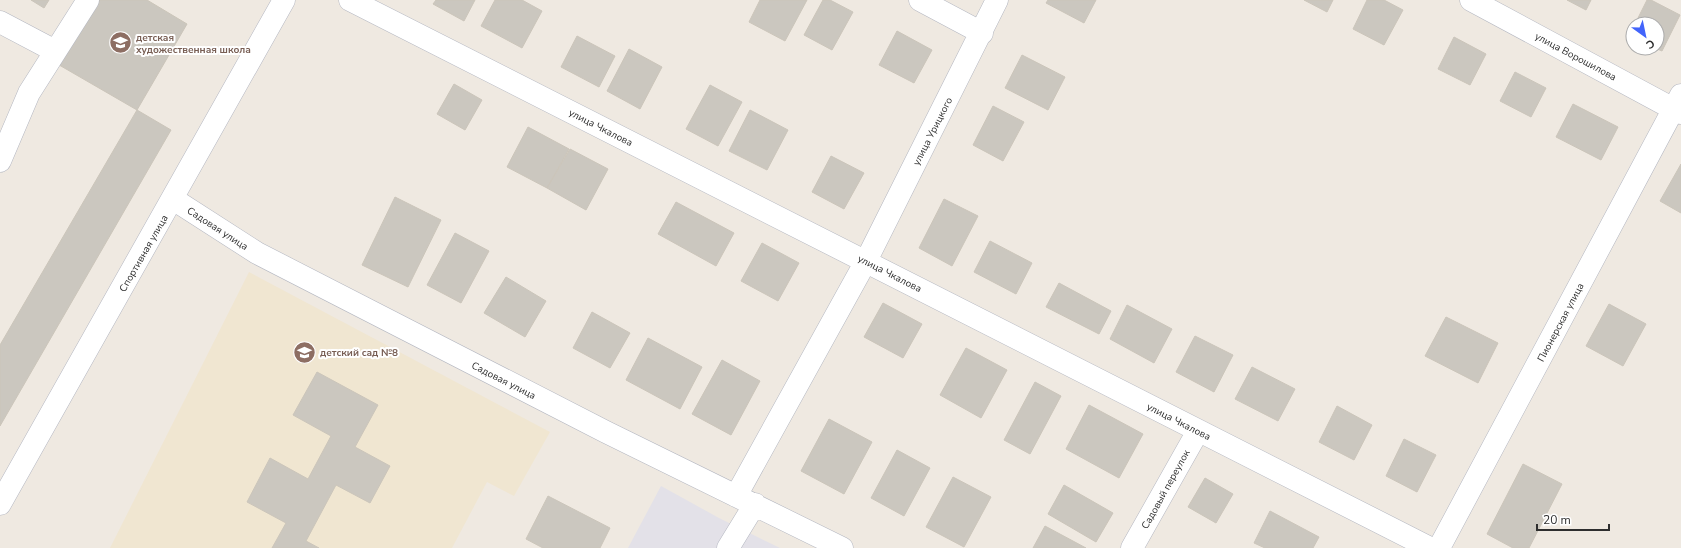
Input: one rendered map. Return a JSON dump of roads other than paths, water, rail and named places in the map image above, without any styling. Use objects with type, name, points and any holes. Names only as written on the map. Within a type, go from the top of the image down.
[{"type":"street","points":[[0,161],[29,93],[88,0]]},
{"type":"street","name":"Спортивная улица","points":[[0,504],[284,0]]},
{"type":"street","name":"улица Чкалова","points":[[350,0],[1430,548]]},
{"type":"street","points":[[920,0],[982,33]]},
{"type":"street","name":"улица Урицкого","points":[[736,496],[866,261],[982,33],[997,0]]},
{"type":"street","name":"улица Ворошилова","points":[[1471,0],[1679,106]]},
{"type":"street","points":[[0,22],[55,51]]},
{"type":"street","name":"Пионерская улица","points":[[1439,548],[1679,106]]},
{"type":"street","name":"Садовая улица","points":[[173,199],[257,253],[606,432],[736,496],[756,504],[842,548]]},
{"type":"street","name":"Садовый переулок","points":[[1132,548],[1198,430]]},
{"type":"street","points":[[728,548],[756,504]]},
{"type":"place","name":"детская художественная школа","points":[[121,43]]},
{"type":"place","name":"детский сад №8","points":[[304,352]]}]
